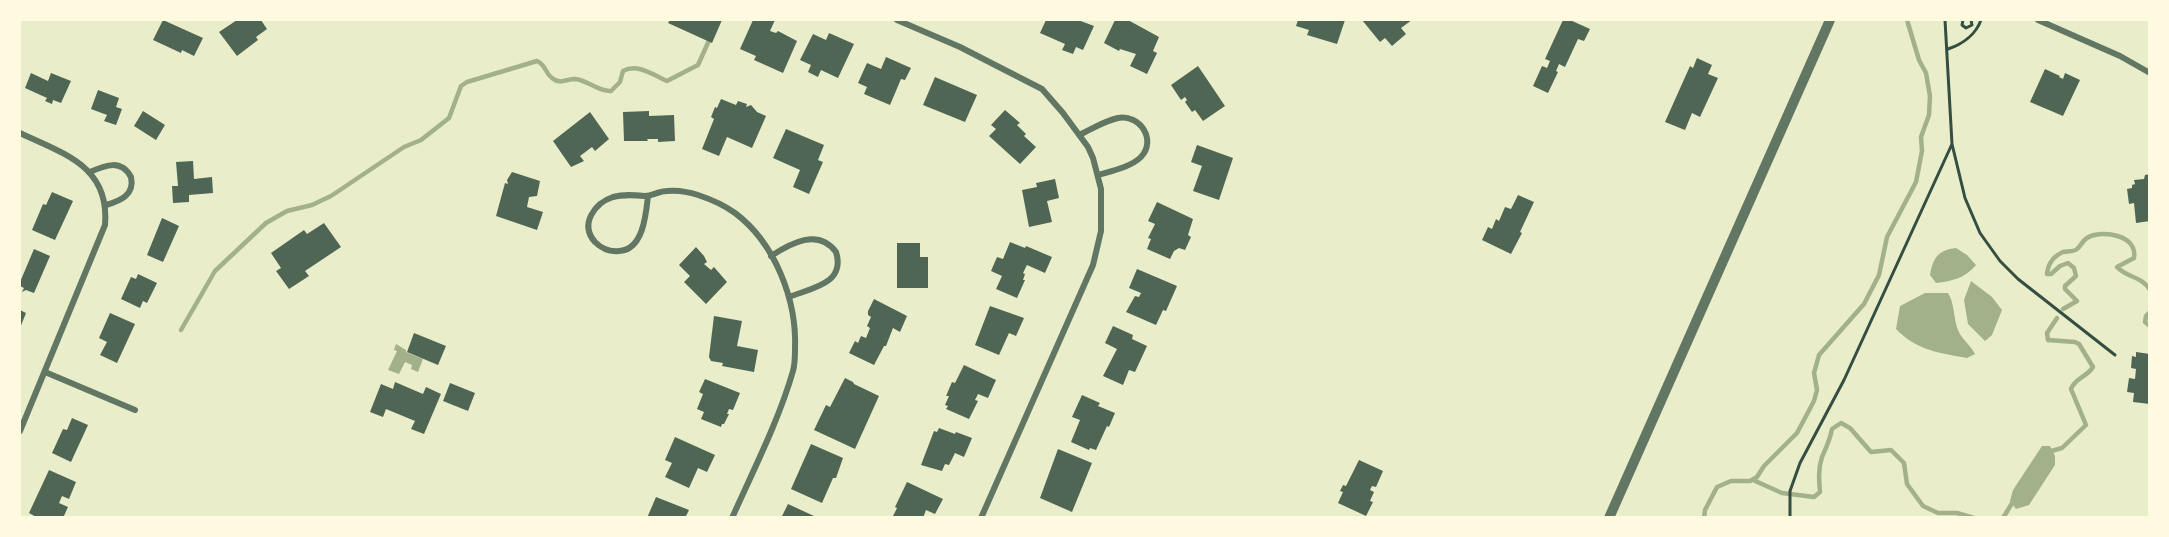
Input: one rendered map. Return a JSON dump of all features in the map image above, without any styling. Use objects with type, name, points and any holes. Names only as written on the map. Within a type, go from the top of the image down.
[{"type":"street","points":[[897,20],[910,22],[1041,89],[1063,113],[1093,158],[1101,189],[1101,231],[1093,266],[981,518]]},
{"type":"street","points":[[1609,518],[1830,20]]},
{"type":"street","points":[[2038,20],[2126,59],[2150,73]]},
{"type":"street","points":[[1079,135],[1104,123],[1124,118],[1137,121],[1146,132],[1147,146],[1140,158],[1098,175]]},
{"type":"street","points":[[20,133],[79,161],[99,184],[106,205],[105,225],[20,431]]},
{"type":"street","points":[[90,172],[115,165],[122,167],[131,177],[131,188],[127,195],[106,205]]},
{"type":"street","points":[[648,196],[641,231],[634,245],[626,251],[613,252],[602,248],[593,240],[588,227],[588,219],[591,212],[603,202],[625,195],[648,196],[666,190],[696,194],[734,213],[762,242],[771,256],[789,297],[795,339],[794,369],[732,518]]},
{"type":"street","points":[[771,256],[792,244],[808,239],[825,242],[836,252],[838,264],[833,277],[819,286],[789,297]]},
{"type":"street","points":[[45,372],[135,410]]},
{"type":"path","points":[[1945,20],[1952,144],[1965,198],[1980,233],[1989,247],[2018,279],[2115,355]]},
{"type":"path","points":[[1963,20],[1963,27],[1970,27]]},
{"type":"path","points":[[1970,27],[1971,20]]},
{"type":"path","points":[[1948,49],[1962,43],[1974,32],[1981,20]]},
{"type":"path","points":[[1970,27],[1974,32]]},
{"type":"path","points":[[1790,518],[1790,491],[1800,463],[1844,381],[1952,144]]},
{"type":"shaded area","points":[[1956,248],[1976,265],[1968,273],[1958,278],[1936,283],[1930,275],[1937,256]]},
{"type":"shaded area","points":[[1971,281],[1992,297],[2002,310],[1992,335],[1985,341],[1968,324],[1964,300]]},
{"type":"shaded area","points":[[1925,293],[1948,293],[1958,330],[1975,354],[1967,358],[1928,349],[1912,342],[1896,329],[1900,306]]},
{"type":"shaded area","points":[[396,344],[406,352],[423,359],[418,372],[411,369],[412,365],[405,362],[399,374],[388,370],[397,351],[394,350]]},
{"type":"shaded area","points":[[2042,446],[2050,446],[2055,456],[2055,465],[2029,505],[2016,509],[2010,501],[2013,490]]},
{"type":"building","points":[[163,20],[203,38],[194,56],[182,50],[181,53],[153,40]]},
{"type":"building","points":[[237,20],[261,20],[267,29],[256,37],[258,40],[237,56],[219,32]]},
{"type":"building","points":[[670,20],[722,20],[712,43],[668,23]]},
{"type":"building","points":[[753,20],[775,20],[770,31],[776,33],[778,31],[797,41],[783,73],[754,60],[756,56],[740,49]]},
{"type":"building","points":[[1046,20],[1078,20],[1094,26],[1083,50],[1076,47],[1073,54],[1062,50],[1065,44],[1040,33]]},
{"type":"building","points":[[1115,20],[1128,20],[1159,37],[1153,51],[1157,53],[1147,74],[1130,66],[1136,54],[1120,49],[1119,51],[1104,43]]},
{"type":"building","points":[[1298,20],[1345,20],[1337,44],[1307,35],[1309,30],[1296,26]]},
{"type":"building","points":[[1362,20],[1412,20],[1401,28],[1406,34],[1392,46],[1385,38],[1380,42]]},
{"type":"building","points":[[1563,20],[1570,20],[1590,29],[1584,41],[1578,39],[1565,67],[1559,64],[1556,71],[1558,72],[1548,93],[1533,86],[1542,66],[1547,68],[1550,61],[1545,59]]},
{"type":"building","points":[[829,33],[854,44],[838,78],[821,70],[818,77],[808,72],[811,65],[800,60],[813,34],[826,40]]},
{"type":"building","points":[[886,57],[911,68],[905,80],[901,79],[890,105],[864,94],[867,87],[858,83],[867,63],[881,69]]},
{"type":"building","points":[[1697,58],[1712,65],[1708,74],[1718,78],[1700,117],[1692,113],[1685,130],[1665,122],[1690,66],[1693,68]]},
{"type":"building","points":[[1198,66],[1225,106],[1203,121],[1195,110],[1192,112],[1185,102],[1187,100],[1185,97],[1181,100],[1171,85]]},
{"type":"building","points":[[2045,69],[2063,79],[2065,73],[2080,80],[2063,116],[2030,102]]},
{"type":"building","points":[[31,73],[48,81],[51,73],[71,81],[61,103],[53,100],[52,104],[45,101],[47,98],[25,88]]},
{"type":"building","points":[[935,77],[977,95],[965,122],[923,105]]},
{"type":"building","points":[[98,90],[119,98],[116,107],[122,109],[116,125],[104,121],[107,115],[91,109]]},
{"type":"building","points":[[721,99],[736,105],[738,101],[747,104],[746,107],[751,105],[757,112],[766,116],[752,148],[727,137],[719,156],[702,149],[714,119],[711,117]]},
{"type":"building","points":[[1005,110],[1020,123],[1017,125],[1026,134],[1024,136],[1036,147],[1020,164],[989,136],[996,129],[991,125]]},
{"type":"building","points":[[143,111],[165,125],[156,140],[134,126]]},
{"type":"building","points":[[649,111],[649,116],[674,115],[675,141],[658,142],[658,139],[647,139],[648,141],[624,141],[623,112]]},
{"type":"building","points":[[590,112],[609,139],[595,151],[592,147],[580,156],[584,161],[571,167],[553,141]]},
{"type":"building","points":[[786,129],[824,145],[818,160],[823,162],[809,194],[793,187],[800,170],[773,158]]},
{"type":"building","points":[[1197,145],[1233,158],[1219,200],[1193,191],[1202,166],[1191,162]]},
{"type":"building","points":[[193,161],[194,179],[212,177],[213,193],[189,195],[189,202],[173,203],[172,186],[178,186],[176,162]]},
{"type":"building","points":[[512,172],[540,181],[537,196],[529,197],[527,207],[543,212],[537,230],[496,216],[505,183],[508,184],[507,180]]},
{"type":"building","points":[[2150,174],[2150,221],[2136,223],[2134,203],[2129,204],[2127,189],[2132,188],[2135,184],[2134,180],[2144,179],[2145,175]]},
{"type":"building","points":[[1055,179],[1059,198],[1047,201],[1052,222],[1029,227],[1022,190],[1037,187],[1036,183]]},
{"type":"building","points":[[52,192],[73,201],[55,240],[32,230],[43,204],[46,205]]},
{"type":"building","points":[[1518,195],[1534,202],[1511,254],[1482,240],[1488,227],[1492,229],[1496,219],[1499,221],[1505,207],[1511,209]]},
{"type":"building","points":[[1157,202],[1193,219],[1188,235],[1191,237],[1185,250],[1179,248],[1174,251],[1170,259],[1147,249],[1151,239],[1148,238],[1155,224],[1148,221]]},
{"type":"building","points":[[162,218],[179,226],[163,262],[147,255]]},
{"type":"building","points":[[324,223],[341,247],[305,271],[309,276],[289,289],[276,271],[281,268],[271,253],[304,230],[307,234]]},
{"type":"building","points":[[1010,242],[1052,257],[1045,273],[1027,265],[1023,273],[1025,274],[1023,280],[1025,280],[1017,298],[996,289],[1002,276],[991,271],[997,257],[1003,259]]},
{"type":"building","points":[[897,243],[920,243],[920,257],[928,257],[928,288],[897,288]]},
{"type":"building","points":[[696,247],[707,262],[704,264],[711,270],[714,267],[727,282],[706,304],[684,282],[690,276],[679,265]]},
{"type":"building","points":[[34,249],[50,256],[34,293],[26,290],[22,292],[24,288],[20,286],[20,282]]},
{"type":"building","points":[[1137,269],[1177,286],[1166,311],[1163,310],[1156,325],[1126,312],[1135,296],[1139,297],[1141,293],[1129,288]]},
{"type":"building","points":[[138,274],[157,283],[147,303],[143,301],[140,308],[121,299],[131,277],[136,279]]},
{"type":"building","points":[[874,299],[907,316],[900,332],[893,328],[886,346],[874,365],[849,353],[855,341],[858,343],[861,336],[866,338],[870,328],[867,326],[871,317],[868,311]]},
{"type":"building","points":[[990,306],[1024,318],[1016,336],[1009,333],[999,355],[975,345]]},
{"type":"building","points":[[20,310],[26,313],[20,328]]},
{"type":"building","points":[[110,313],[135,324],[117,363],[100,355],[107,342],[99,338]]},
{"type":"building","points":[[714,316],[742,321],[737,346],[758,350],[754,372],[722,366],[723,363],[711,361],[709,357]]},
{"type":"building","points":[[1113,326],[1133,335],[1132,339],[1147,346],[1135,372],[1129,370],[1123,385],[1103,376],[1117,349],[1105,343]]},
{"type":"building","points":[[414,333],[446,346],[438,365],[407,352]]},
{"type":"building","points":[[2136,352],[2150,354],[2150,404],[2133,402],[2134,393],[2127,392],[2129,378],[2135,379],[2136,369],[2131,368],[2132,356],[2136,357]]},
{"type":"building","points":[[964,365],[996,380],[988,398],[978,394],[975,400],[978,401],[969,419],[946,409],[948,406],[945,405],[952,382],[955,383]]},
{"type":"building","points":[[845,378],[879,396],[855,449],[814,430],[826,405],[830,407]]},
{"type":"building","points":[[705,379],[740,393],[733,410],[729,409],[727,414],[729,414],[721,427],[701,419],[704,412],[697,409],[703,394],[699,392]]},
{"type":"building","points":[[395,382],[423,394],[426,387],[441,394],[424,434],[411,429],[415,421],[386,409],[383,417],[370,412],[381,384],[393,389]]},
{"type":"building","points":[[450,383],[475,393],[468,411],[443,401]]},
{"type":"building","points":[[1082,395],[1100,403],[1098,406],[1115,413],[1096,450],[1090,448],[1089,450],[1071,442],[1080,420],[1072,417]]},
{"type":"building","points":[[72,418],[88,425],[71,462],[52,453],[63,429],[67,430]]},
{"type":"building","points":[[939,428],[972,438],[964,457],[955,453],[949,465],[945,464],[942,471],[921,465],[934,431],[937,432]]},
{"type":"building","points":[[675,437],[715,455],[707,472],[698,468],[689,488],[665,477],[672,463],[665,460]]},
{"type":"building","points":[[811,444],[843,458],[836,478],[833,478],[822,503],[791,489]]},
{"type":"building","points":[[1058,449],[1092,463],[1072,512],[1040,498]]},
{"type":"building","points":[[1359,460],[1383,471],[1376,487],[1372,486],[1370,490],[1374,492],[1370,501],[1373,502],[1366,516],[1338,503],[1343,492],[1340,491],[1343,485],[1346,486]]},
{"type":"building","points":[[49,470],[76,482],[69,499],[62,496],[59,503],[68,507],[63,518],[38,518],[29,513]]},
{"type":"building","points":[[907,482],[943,499],[935,514],[926,510],[923,518],[892,518]]},
{"type":"building","points":[[656,497],[689,510],[685,518],[647,518]]},
{"type":"building","points":[[788,504],[814,516],[813,518],[781,518]]},
{"type":"waterway","points":[[1704,518],[1705,510],[1717,487],[1731,481],[1750,481],[1757,477],[1764,466],[1797,433],[1814,401],[1817,390],[1814,373],[1819,355],[1864,304],[1879,275],[1887,237],[1916,182],[1922,151],[1921,137],[1929,115],[1930,96],[1926,73],[1919,60],[1907,20]]},
{"type":"waterway","points":[[181,330],[215,271],[266,223],[287,211],[312,205],[331,196],[404,147],[421,140],[449,118],[461,86],[467,82],[537,61],[555,80],[580,80],[606,91],[611,91],[620,82],[623,71],[634,68],[667,81],[698,65],[711,36]]},
{"type":"waterway","points":[[2063,309],[2077,301],[2065,289],[2065,286],[2076,276],[2074,268],[2068,263],[2060,266],[2051,274],[2047,274],[2049,267],[2057,256],[2063,252],[2076,250],[2085,239],[2093,235],[2110,234],[2125,239],[2134,250],[2134,258],[2117,267],[2143,282],[2150,290]]},
{"type":"waterway","points":[[2150,312],[2145,322],[2150,326]]},
{"type":"waterway","points":[[2048,452],[2062,448],[2086,425],[2071,389],[2075,382],[2093,367],[2079,344],[2048,340],[2047,333],[2057,318]]},
{"type":"waterway","points":[[1753,480],[1782,493],[1814,497],[1820,492],[1820,466],[1832,429],[1841,423],[1850,428],[1871,452],[1891,450],[1904,463],[1907,484],[1923,506],[1938,513],[1957,513],[1974,518]]},
{"type":"waterway","points":[[2003,518],[2014,500]]}]
